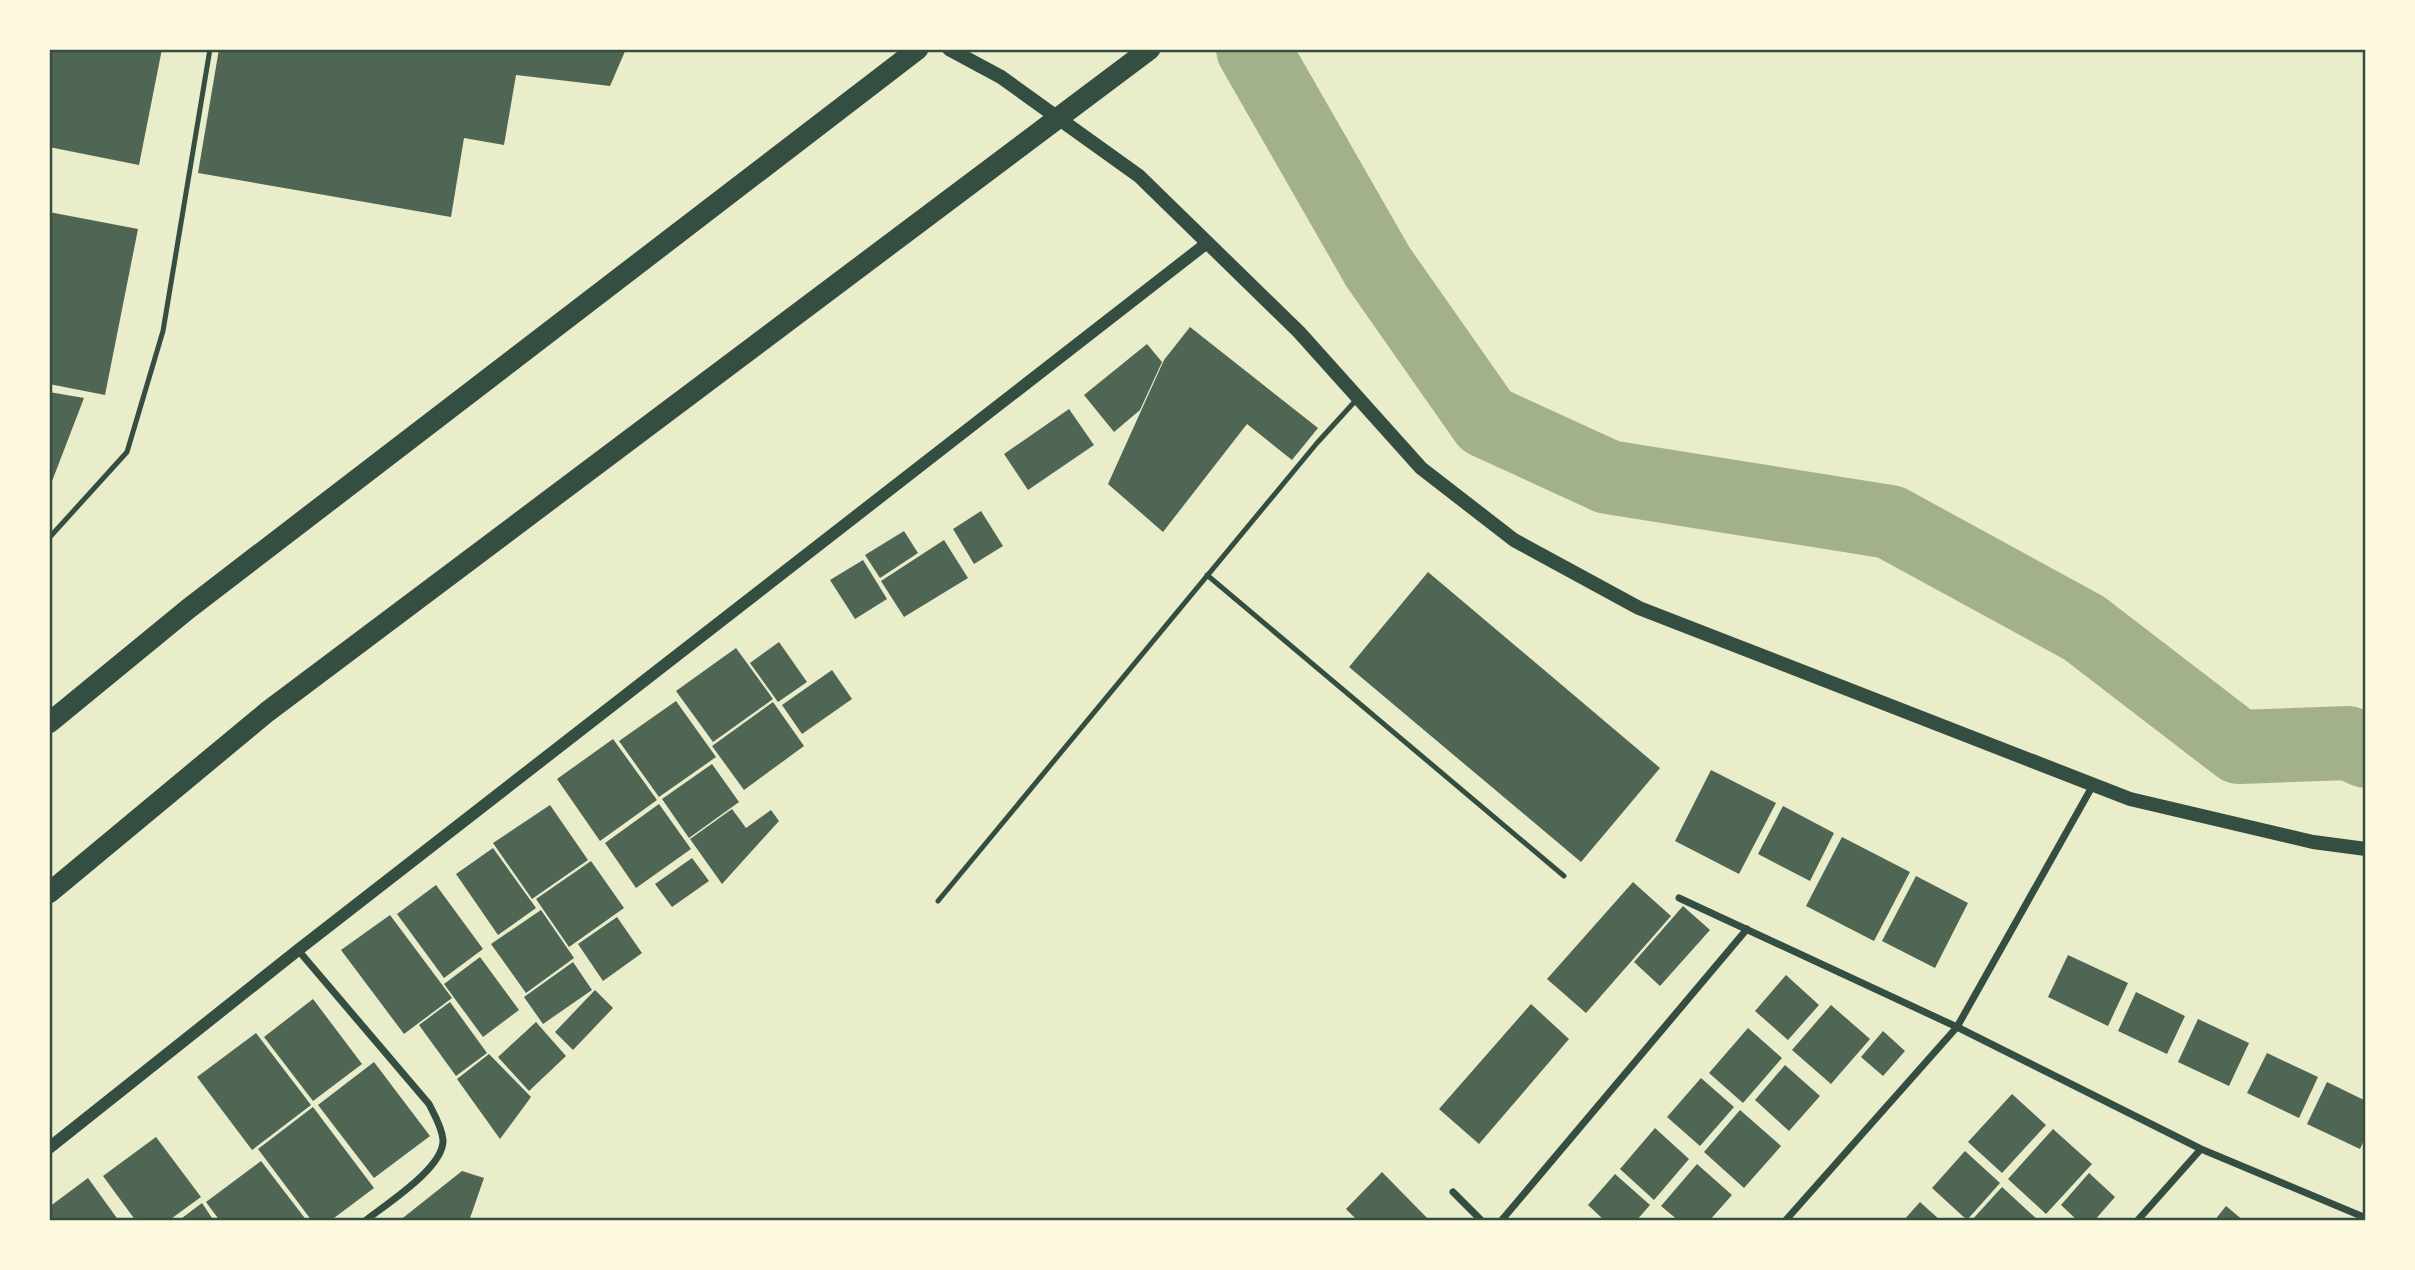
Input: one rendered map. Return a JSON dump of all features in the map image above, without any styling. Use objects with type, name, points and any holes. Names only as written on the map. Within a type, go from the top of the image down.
[{"type":"highway","points":[[49,723],[188,609],[918,49]]},
{"type":"highway","points":[[49,893],[267,712],[1150,49]]},
{"type":"main road","points":[[949,49],[1001,77],[1139,176],[1299,332],[1421,468],[1514,540],[1639,608],[2130,799],[2313,842],[2366,849]]},
{"type":"street","points":[[49,1148],[298,950],[1207,243]]},
{"type":"street","points":[[1785,1221],[1957,1027],[2092,785]]},
{"type":"street","points":[[1679,898],[1957,1027],[2201,1149],[2366,1218]]},
{"type":"street","points":[[1501,1221],[1747,929]]},
{"type":"street","points":[[298,950],[429,1104],[443,1141],[437,1158],[423,1174],[365,1221]]},
{"type":"street","points":[[2137,1221],[2201,1149]]},
{"type":"street","points":[[1453,1192],[1482,1221]]},
{"type":"lane","points":[[49,538],[127,452],[163,331],[210,49]]},
{"type":"lane","points":[[938,901],[1317,443],[1358,398]]},
{"type":"lane","points":[[1207,575],[1564,876]]},
{"type":"building","points":[[49,49],[162,49],[139,165],[49,147]]},
{"type":"building","points":[[219,49],[626,49],[610,86],[516,75],[504,145],[464,138],[451,217],[198,173]]},
{"type":"building","points":[[49,212],[138,229],[105,395],[49,384]]},
{"type":"building","points":[[1190,327],[1318,428],[1292,460],[1247,424],[1163,532],[1108,484],[1164,360]]},
{"type":"building","points":[[1147,344],[1162,362],[1140,410],[1114,432],[1084,395]]},
{"type":"building","points":[[49,392],[84,398],[49,489]]},
{"type":"building","points":[[1069,409],[1094,445],[1028,490],[1004,454]]},
{"type":"building","points":[[981,511],[1003,546],[974,564],[953,529]]},
{"type":"building","points":[[904,531],[918,553],[880,578],[865,555]]},
{"type":"building","points":[[944,540],[968,578],[904,617],[881,581]]},
{"type":"building","points":[[863,560],[887,599],[855,619],[830,580]]},
{"type":"building","points":[[1428,572],[1660,768],[1581,862],[1349,667]]},
{"type":"building","points":[[779,642],[807,682],[778,702],[750,663]]},
{"type":"building","points":[[736,648],[773,699],[713,742],[676,691]]},
{"type":"building","points":[[832,670],[852,699],[802,734],[782,705]]},
{"type":"building","points":[[676,701],[716,757],[659,797],[619,741]]},
{"type":"building","points":[[773,702],[804,746],[744,790],[712,746]]},
{"type":"building","points":[[613,739],[657,800],[600,841],[557,779]]},
{"type":"building","points":[[712,764],[739,802],[689,838],[662,799]]},
{"type":"building","points":[[1711,770],[1776,803],[1739,874],[1675,841]]},
{"type":"building","points":[[659,804],[691,849],[636,888],[605,843]]},
{"type":"building","points":[[550,805],[588,860],[532,899],[493,843]]},
{"type":"building","points":[[1783,806],[1834,833],[1810,881],[1758,854]]},
{"type":"building","points":[[732,809],[746,828],[771,810],[779,821],[722,884],[690,839]]},
{"type":"building","points":[[1842,837],[1910,872],[1874,941],[1806,906]]},
{"type":"building","points":[[493,848],[536,908],[498,935],[456,874]]},
{"type":"building","points":[[692,858],[709,881],[672,907],[655,884]]},
{"type":"building","points":[[591,861],[624,908],[569,947],[536,899]]},
{"type":"building","points":[[1916,876],[1968,903],[1935,968],[1882,941]]},
{"type":"building","points":[[1633,882],[1671,916],[1586,1013],[1547,979]]},
{"type":"building","points":[[436,885],[483,949],[444,978],[397,914]]},
{"type":"building","points":[[1683,906],[1710,930],[1660,986],[1634,962]]},
{"type":"building","points":[[541,910],[574,958],[526,993],[491,944]]},
{"type":"building","points":[[390,915],[452,998],[404,1034],[341,950]]},
{"type":"building","points":[[617,917],[642,953],[603,981],[578,944]]},
{"type":"building","points":[[2068,955],[2128,983],[2108,1026],[2048,997]]},
{"type":"building","points":[[480,957],[519,1010],[483,1037],[444,984]]},
{"type":"building","points":[[573,962],[592,990],[543,1024],[524,997]]},
{"type":"building","points":[[1786,975],[1819,1005],[1788,1040],[1755,1011]]},
{"type":"building","points":[[595,990],[613,1008],[573,1050],[555,1032]]},
{"type":"building","points":[[2136,992],[2185,1016],[2167,1054],[2118,1031]]},
{"type":"building","points":[[313,999],[362,1064],[313,1101],[264,1037]]},
{"type":"building","points":[[450,1002],[487,1053],[456,1076],[419,1025]]},
{"type":"building","points":[[1531,1004],[1569,1039],[1479,1144],[1439,1109]]},
{"type":"building","points":[[1831,1005],[1870,1039],[1831,1084],[1792,1050]]},
{"type":"building","points":[[2198,1019],[2249,1043],[2229,1086],[2178,1062]]},
{"type":"building","points":[[536,1022],[566,1056],[529,1091],[498,1057]]},
{"type":"building","points":[[1748,1028],[1782,1058],[1743,1103],[1709,1073]]},
{"type":"building","points":[[1883,1031],[1905,1051],[1883,1076],[1861,1057]]},
{"type":"building","points":[[256,1033],[311,1105],[252,1150],[197,1077]]},
{"type":"building","points":[[2267,1053],[2318,1077],[2299,1118],[2247,1093]]},
{"type":"building","points":[[489,1054],[531,1097],[500,1139],[457,1079]]},
{"type":"building","points":[[374,1062],[430,1136],[374,1178],[318,1105]]},
{"type":"building","points":[[1785,1065],[1820,1096],[1789,1131],[1755,1100]]},
{"type":"building","points":[[1701,1078],[1734,1107],[1700,1146],[1667,1117]]},
{"type":"building","points":[[2327,1082],[2366,1101],[2366,1136],[2360,1149],[2307,1124]]},
{"type":"building","points":[[2012,1094],[2046,1125],[2002,1173],[1968,1142]]},
{"type":"building","points":[[313,1107],[374,1188],[330,1221],[312,1221],[258,1149]]},
{"type":"building","points":[[1740,1110],[1781,1146],[1744,1188],[1704,1152]]},
{"type":"building","points":[[1655,1128],[1689,1159],[1654,1200],[1620,1169]]},
{"type":"building","points":[[2053,1129],[2092,1164],[2046,1214],[2008,1179]]},
{"type":"building","points":[[156,1137],[201,1197],[168,1221],[136,1221],[103,1176]]},
{"type":"building","points":[[1965,1151],[2000,1183],[1967,1220],[1932,1188]]},
{"type":"building","points":[[261,1161],[307,1221],[220,1221],[206,1202]]},
{"type":"building","points":[[1697,1164],[1732,1195],[1709,1221],[1679,1221],[1661,1206]]},
{"type":"building","points":[[462,1171],[484,1178],[469,1221],[399,1221]]},
{"type":"building","points":[[1382,1172],[1430,1221],[1358,1221],[1346,1209]]},
{"type":"building","points":[[2089,1173],[2115,1197],[2094,1221],[2078,1221],[2061,1205]]},
{"type":"building","points":[[1615,1174],[1650,1205],[1636,1221],[1605,1221],[1588,1205]]},
{"type":"building","points":[[88,1178],[119,1221],[49,1221],[49,1207]]},
{"type":"building","points":[[2002,1187],[2039,1221],[1971,1221]]},
{"type":"building","points":[[1920,1202],[1941,1221],[1903,1221]]},
{"type":"building","points":[[202,1203],[214,1221],[178,1221]]},
{"type":"building","points":[[2226,1206],[2244,1221],[2214,1221]]},
{"type":"waterway","points":[[1253,49],[1378,267],[1486,421],[1608,477],[1890,522],[2084,628],[2239,747],[2348,743],[2366,751]]}]
